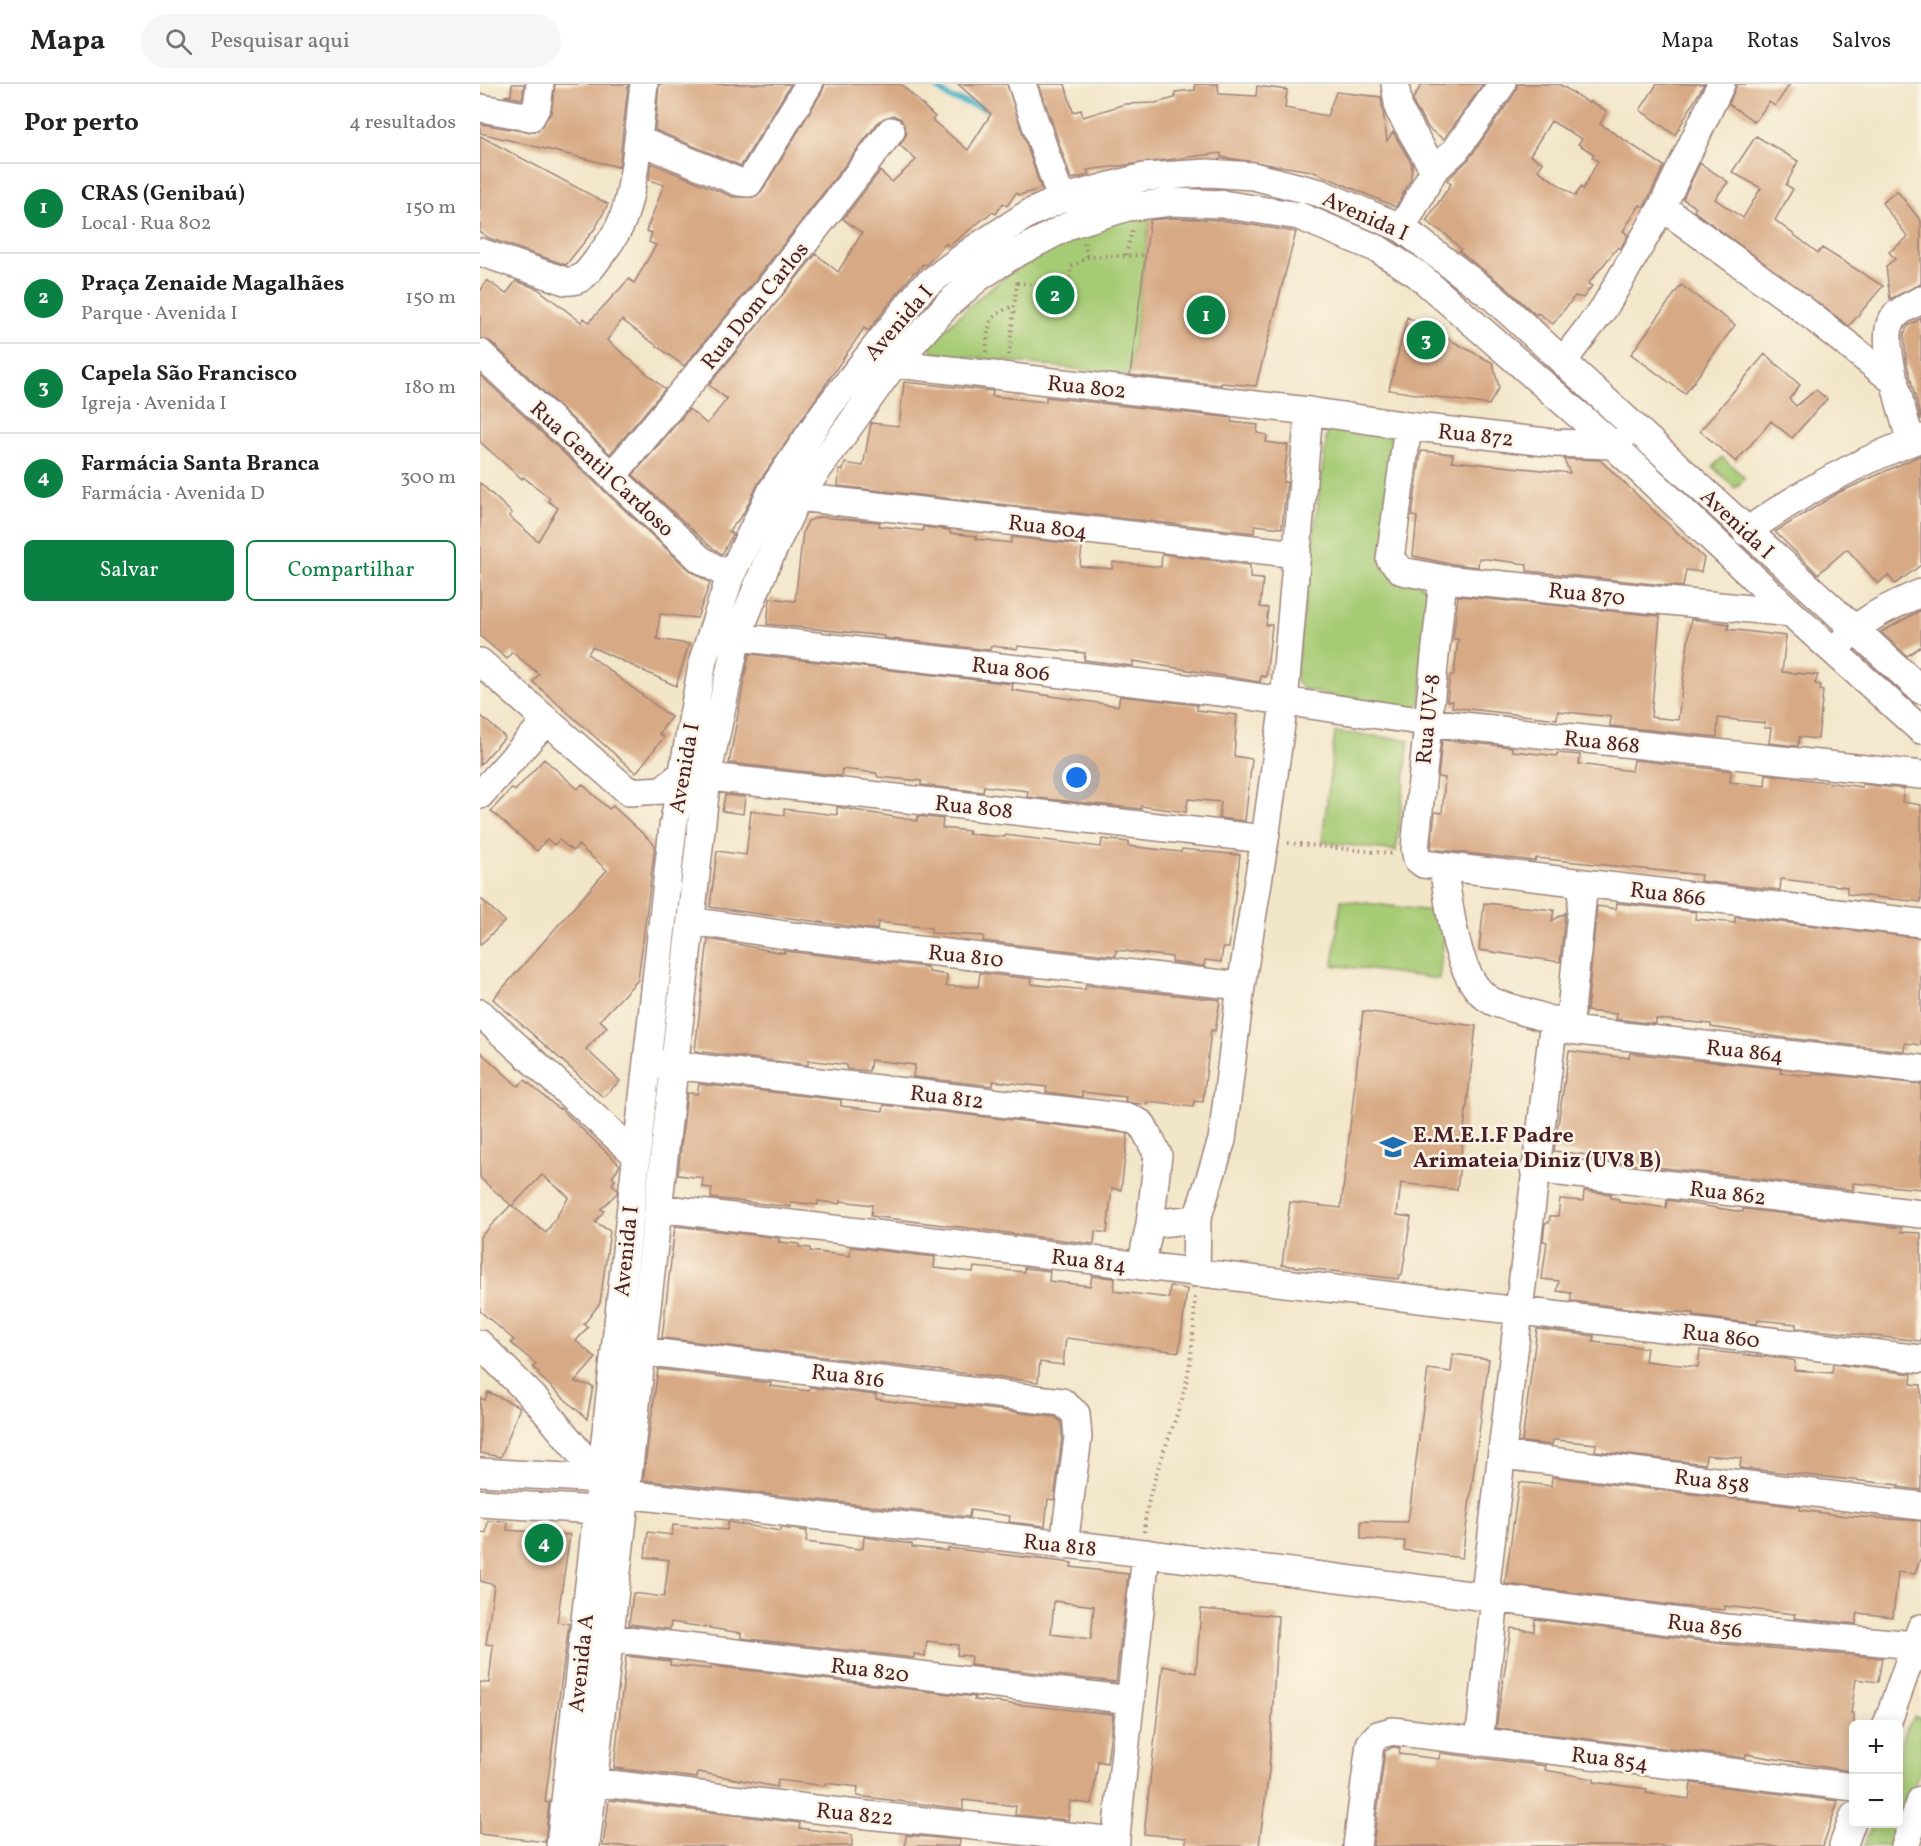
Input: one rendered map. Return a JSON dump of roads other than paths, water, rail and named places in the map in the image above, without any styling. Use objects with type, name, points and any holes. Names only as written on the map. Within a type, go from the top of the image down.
[{"type":"street","points":[[481,108],[531,117],[536,112],[540,84]]},
{"type":"street","points":[[480,252],[565,281],[573,282],[584,277],[616,234],[623,220],[638,140],[644,84]]},
{"type":"street","points":[[638,140],[739,182],[749,183],[808,84]]},
{"type":"street","points":[[1023,84],[1061,199]]},
{"type":"street","points":[[1395,84],[1399,110],[1434,170]]},
{"type":"street","points":[[1402,228],[1434,170],[1456,150],[1502,84]]},
{"type":"street","points":[[1563,361],[1604,308],[1662,207],[1721,84]]},
{"type":"street","name":"Rua Dom Carlos","points":[[613,475],[766,291],[891,131]]},
{"type":"street","name":"Avenida I","points":[[624,1494],[691,921],[694,776],[703,660],[730,577],[771,490],[826,410],[922,288],[974,249],[1028,214],[1061,199],[1144,177],[1208,174],[1253,176],[1320,193],[1402,228],[1494,298],[1746,532],[1921,690]]},
{"type":"street","name":"Avenida I","points":[[601,1479],[635,1154],[673,828],[694,776],[737,637],[766,565],[798,497],[894,364],[948,304],[978,278],[1013,255],[1072,224],[1128,207],[1172,202],[1222,204],[1299,216],[1343,232],[1378,249],[1417,274],[1613,445],[1921,730]]},
{"type":"street","points":[[1662,207],[1796,304],[1894,382]]},
{"type":"street","points":[[1746,532],[1780,508],[1823,483],[1916,440],[1894,382],[1888,334],[1890,324],[1897,313],[1921,300]]},
{"type":"street","name":"Rua Gentil Cardoso","points":[[480,353],[613,475],[700,560],[730,577]]},
{"type":"street","name":"Rua 802","points":[[864,360],[1309,411]]},
{"type":"street","points":[[1196,1274],[1197,1219],[1222,1140],[1241,986],[1272,841],[1309,411]]},
{"type":"street","name":"Rua 872","points":[[1309,411],[1408,426],[1554,443],[1613,445],[1642,433]]},
{"type":"street","name":"Rua 870","points":[[1408,426],[1390,559],[1402,571],[1443,579],[1791,612]]},
{"type":"street","name":"Rua 804","points":[[798,497],[1297,554]]},
{"type":"street","name":"Rua UV-8","points":[[1407,857],[1414,849],[1443,579]]},
{"type":"street","points":[[1834,651],[1854,629],[1880,610],[1921,593]]},
{"type":"street","name":"Rua 806","points":[[737,637],[1229,693],[1284,703]]},
{"type":"street","points":[[480,662],[673,828]]},
{"type":"street","name":"Rua 868","points":[[1284,703],[1426,722],[1921,775]]},
{"type":"street","points":[[480,795],[546,721]]},
{"type":"street","points":[[629,792],[662,789],[694,776]]},
{"type":"street","name":"Rua 808","points":[[694,776],[1272,841]]},
{"type":"street","name":"Rua 866","points":[[1407,857],[1423,864],[1443,867],[1921,923]]},
{"type":"street","name":"Rua 864","points":[[1443,867],[1459,948],[1468,975],[1477,990],[1494,1002],[1561,1025],[1921,1069]]},
{"type":"street","points":[[1479,1742],[1495,1599],[1486,1584],[1520,1311],[1534,1169],[1584,883]]},
{"type":"street","name":"Rua 810","points":[[691,921],[792,936],[1241,986]]},
{"type":"street","points":[[480,1013],[635,1154]]},
{"type":"street","name":"Rua 812","points":[[646,1062],[1130,1118],[1142,1124],[1158,1155],[1150,1224],[1141,1266]]},
{"type":"street","name":"Rua 862","points":[[1534,1169],[1921,1214]]},
{"type":"street","name":"Rua 814","points":[[658,1208],[1520,1311]]},
{"type":"street","points":[[1150,1224],[1197,1219]]},
{"type":"street","name":"Rua 860","points":[[1520,1311],[1921,1359]]},
{"type":"street","points":[[480,1344],[538,1402],[601,1479],[624,1494],[597,1510],[480,1503]]},
{"type":"street","name":"Rua 816","points":[[642,1351],[1055,1400],[1069,1406],[1076,1414],[1078,1437],[1064,1545]]},
{"type":"street","name":"Rua 858","points":[[1502,1455],[1921,1506]]},
{"type":"street","points":[[480,1472],[601,1479]]},
{"type":"street","name":"Avenida A","points":[[560,1846],[601,1479]]},
{"type":"street","name":"Avenida A","points":[[586,1846],[624,1494]]},
{"type":"street","name":"Rua 818","points":[[624,1494],[1146,1553],[1495,1599]]},
{"type":"street","points":[[1116,1843],[1146,1553]]},
{"type":"street","name":"Rua 856","points":[[1495,1599],[1726,1628],[1918,1636]]},
{"type":"street","points":[[1890,1720],[1912,1684],[1918,1636]]},
{"type":"street","name":"Rua 820","points":[[610,1638],[1131,1700]]},
{"type":"street","name":"Rua 854","points":[[1357,1846],[1370,1744],[1377,1735],[1392,1731],[1849,1786]]},
{"type":"street","name":"Rua 822","points":[[570,1755],[595,1770],[848,1813],[1116,1843]]},
{"type":"street","points":[[1905,1846],[1921,1800]]},
{"type":"street","points":[[1843,1846],[1850,1828]]},
{"type":"waterway","points":[[932,84],[950,98],[987,109]]},
{"type":"place","name":"Praça Zenaide Magalhães","points":[[1055,295]]},
{"type":"place","name":"CRAS (Genibaú)","points":[[1206,315]]},
{"type":"place","name":"Capela São Francisco","points":[[1426,340]]},
{"type":"place","name":"E.M.E.I.F Padre Arimateia Diniz (UV8 B)","points":[[1393,1147]]},
{"type":"place","name":"Farmácia Santa Branca","points":[[544,1543]]}]
